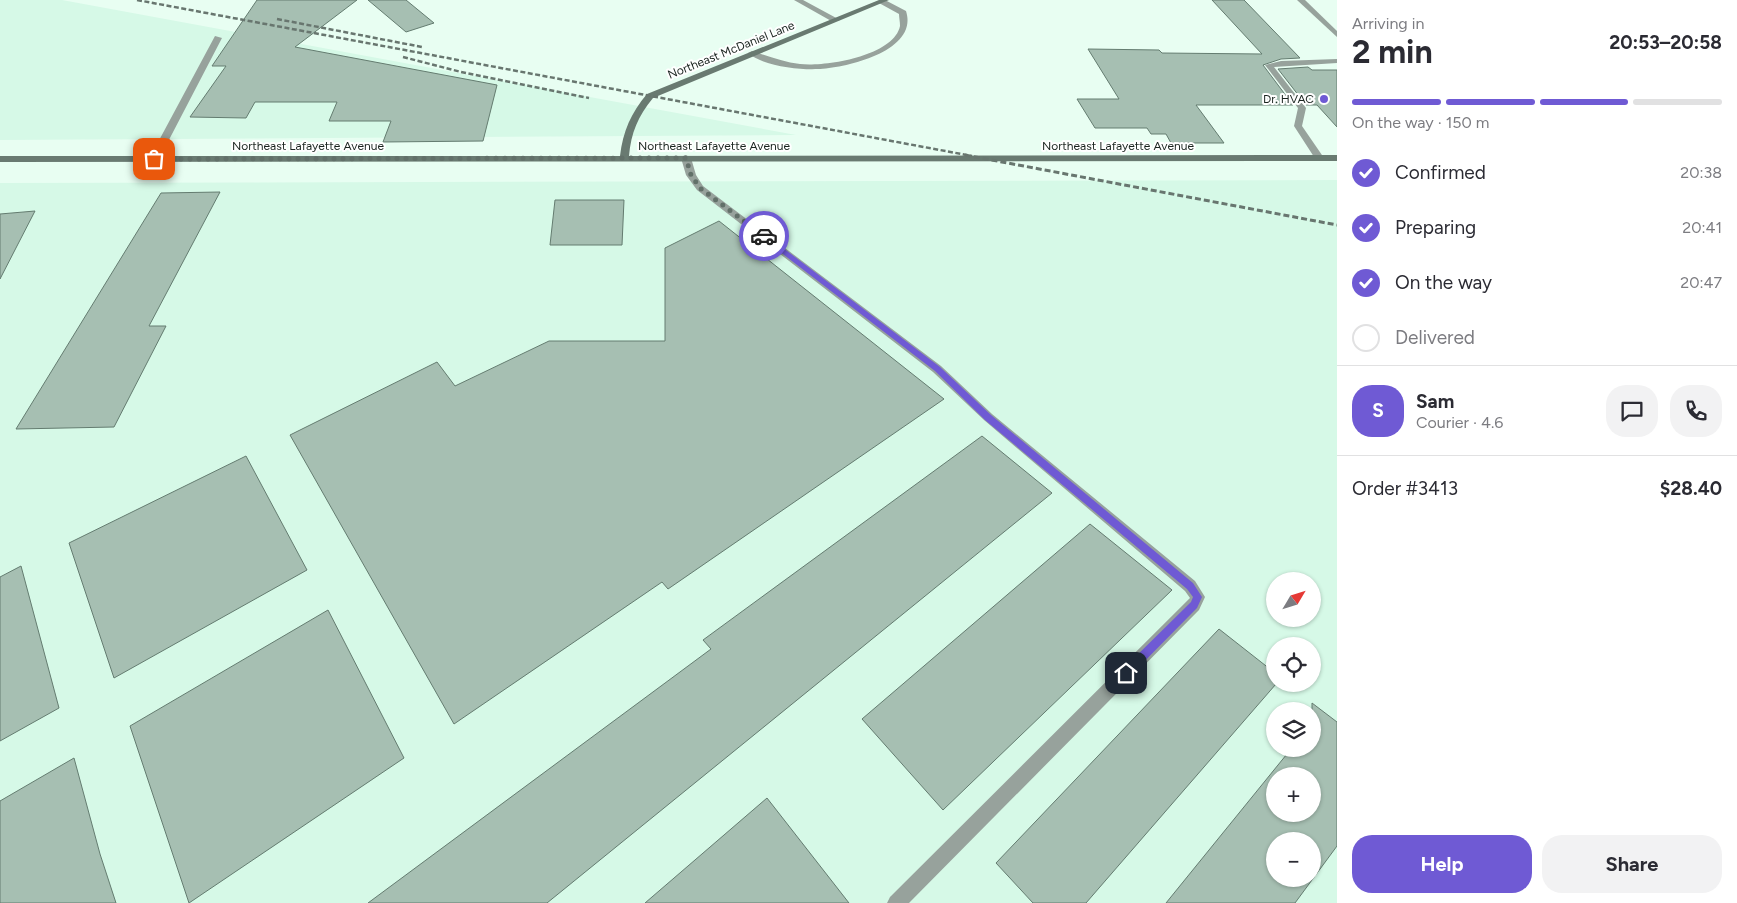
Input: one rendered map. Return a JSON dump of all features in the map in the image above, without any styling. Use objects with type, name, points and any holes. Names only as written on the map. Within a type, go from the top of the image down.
[{"type":"main road","name":"Northeast McDaniel Lane","points":[[624,158],[630,123],[637,110],[650,96],[884,1]]},
{"type":"main road","name":"Northeast Lafayette Avenue","points":[[0,159],[1337,158]]},
{"type":"street","points":[[798,0],[836,20]]},
{"type":"street","points":[[1301,0],[1337,35]]},
{"type":"street","points":[[752,53],[765,59],[808,67],[856,60],[887,48],[900,36],[905,21],[903,13],[884,1]]},
{"type":"street","points":[[154,159],[218,38]]},
{"type":"street","points":[[1319,158],[1298,126],[1302,108],[1269,65],[1337,61]]},
{"type":"street","points":[[686,158],[691,175],[700,188],[937,369],[988,417],[1190,586],[1198,597],[1194,605],[896,903]]},
{"type":"shaded area","points":[[0,0],[62,0],[796,135],[0,140]]},
{"type":"shaded area","points":[[1337,180],[1337,903],[0,903],[0,183]]},
{"type":"building","points":[[257,0],[357,0],[295,47],[497,85],[483,141],[383,142],[391,121],[329,121],[337,102],[255,102],[246,118],[190,117],[226,66],[212,66]]},
{"type":"building","points":[[368,0],[406,0],[434,23],[406,32]]},
{"type":"building","points":[[1212,0],[1244,0],[1300,58],[1281,59],[1263,65],[1293,105],[1196,105],[1224,143],[1171,143],[1166,134],[1151,134],[1147,128],[1095,128],[1077,99],[1119,99],[1088,49],[1159,50],[1162,53],[1262,54]]},
{"type":"building","name":"Dr. HVAC","points":[[1308,67],[1312,70],[1337,70],[1337,127],[1317,105],[1306,105],[1278,69]]},
{"type":"building","points":[[220,192],[149,326],[166,326],[114,427],[16,429],[161,193]]},
{"type":"building","points":[[555,200],[624,200],[622,245],[550,245]]},
{"type":"building","points":[[35,211],[0,279],[0,214]]},
{"type":"building","points":[[719,221],[944,399],[668,589],[662,582],[454,724],[290,435],[437,362],[455,386],[549,341],[665,341],[665,248]]},
{"type":"building","points":[[982,436],[1052,493],[547,903],[368,903],[711,649],[703,640]]},
{"type":"building","points":[[246,456],[307,570],[114,678],[69,543]]},
{"type":"building","points":[[1090,524],[1172,590],[943,810],[862,719]]},
{"type":"building","points":[[21,566],[59,708],[0,741],[0,577]]},
{"type":"building","points":[[328,610],[404,758],[189,903],[130,726]]},
{"type":"building","points":[[1219,629],[1266,666],[1266,692],[1269,692],[1086,903],[1033,903],[996,863]]},
{"type":"building","points":[[1321,710],[1337,722],[1337,846],[1321,868],[1321,832],[1266,832],[1266,887],[1307,887],[1295,903],[1166,903],[1266,780],[1266,822],[1321,822],[1321,767],[1276,767],[1285,757],[1321,757]]},
{"type":"building","points":[[74,758],[100,854],[116,903],[0,903],[0,801]]},
{"type":"building","points":[[767,798],[849,903],[645,903]]},
{"type":"railway","points":[[137,0],[972,156]]},
{"type":"railway","points":[[277,19],[422,47]]},
{"type":"railway","points":[[403,57],[461,72],[589,98]]},
{"type":"railway","points":[[965,155],[1337,225]]},
{"type":"way so far","points":[[154,159],[686,158],[691,175],[700,188],[764,236]]},
{"type":"place","name":"Dr. HVAC","points":[[1324,99]]},
{"type":"route","points":[[764,236],[937,369],[988,417],[1190,586],[1198,597],[1194,605],[1126,673]]}]
